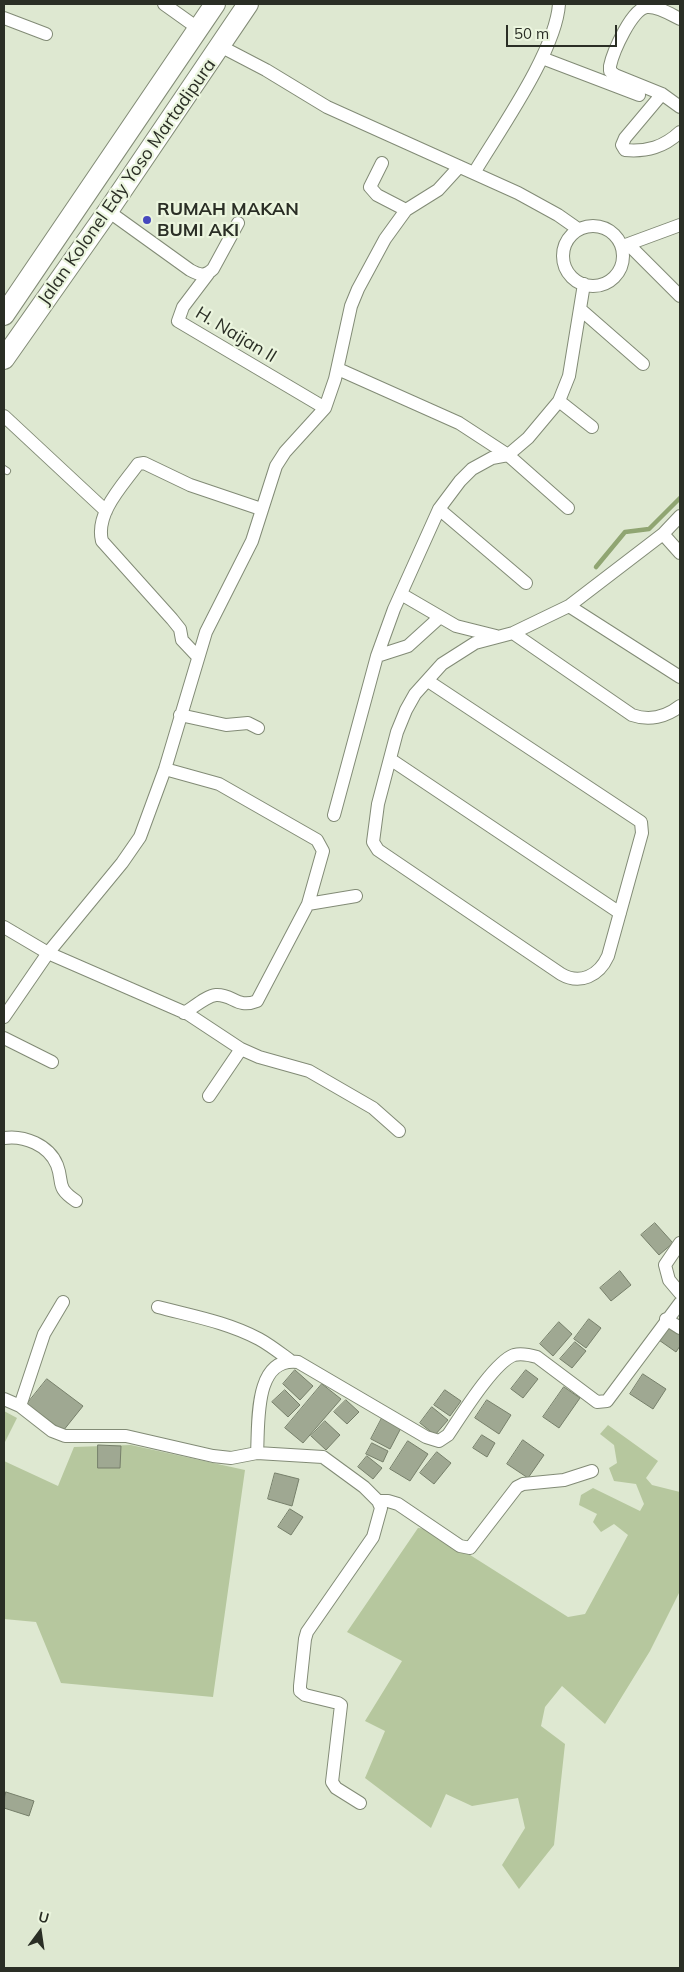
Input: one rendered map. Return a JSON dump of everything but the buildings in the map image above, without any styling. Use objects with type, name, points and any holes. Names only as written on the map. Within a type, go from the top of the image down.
[{"type":"main road","name":"Jalan Kolonel Edy Yoso Martadipura","points":[[4,315],[215,4]]},
{"type":"main road","name":"Jalan Kolonel Edy Yoso Martadipura","points":[[4,359],[108,211],[248,4]]},
{"type":"main road","points":[[126,136],[148,151]]},
{"type":"street","points":[[164,4],[199,29]]},
{"type":"street","points":[[474,173],[542,58],[554,27],[558,4]]},
{"type":"street","points":[[680,19],[657,8],[645,7],[637,11],[611,61],[610,71],[615,75],[662,94],[680,107]]},
{"type":"street","points":[[4,18],[46,34]]},
{"type":"street","points":[[220,46],[266,70],[327,107],[540,205],[578,230]]},
{"type":"street","points":[[542,58],[639,95]]},
{"type":"street","points":[[662,94],[625,138],[622,145],[625,150],[632,151],[658,147],[680,132]]},
{"type":"street","points":[[382,162],[370,187],[377,195],[406,210]]},
{"type":"street","points":[[4,1017],[48,954],[122,863],[140,837],[165,770],[198,657],[222,597],[252,541],[260,508],[276,466],[285,452],[325,408],[338,369],[347,320],[354,297],[385,238],[406,210],[438,190],[458,167]]},
{"type":"street","points":[[108,211],[190,270],[202,275],[208,274],[213,269],[238,223]]},
{"type":"street","points":[[625,246],[680,225]]},
{"type":"street","points":[[625,246],[622,261],[611,279],[598,285],[584,284],[571,276],[566,270],[562,255],[567,240],[578,230],[585,227],[600,227],[613,234],[680,296]]},
{"type":"street","name":"H. Naijan II","points":[[208,274],[183,307],[178,321],[325,408]]},
{"type":"street","points":[[334,815],[377,656],[401,594],[439,509],[460,481],[472,469],[492,458],[508,455],[528,438],[559,401],[569,376],[584,284]]},
{"type":"street","points":[[580,309],[643,364]]},
{"type":"street","points":[[338,369],[458,423],[508,455],[568,508]]},
{"type":"street","points":[[559,401],[592,427]]},
{"type":"street","points":[[4,416],[106,511]]},
{"type":"street","points":[[198,657],[182,640],[180,629],[172,619],[102,541],[100,531],[106,511],[138,464],[144,463],[190,485],[260,508]]},
{"type":"street","points":[[439,509],[526,583]]},
{"type":"street","points":[[428,681],[641,822],[642,833],[608,956],[601,969],[582,979],[573,979],[561,974],[374,846],[376,814],[390,759],[406,710],[415,694],[428,681],[456,654],[475,643],[507,635],[569,606],[663,534],[680,516]]},
{"type":"street","points":[[663,534],[680,553]]},
{"type":"street","points":[[401,594],[456,626],[477,632],[507,635],[632,715],[641,718],[656,717],[672,713],[680,706]]},
{"type":"street","points":[[569,606],[680,677]]},
{"type":"street","points":[[377,656],[408,646],[440,618]]},
{"type":"street","points":[[180,715],[226,725],[248,724],[258,728]]},
{"type":"street","points":[[390,759],[620,913]]},
{"type":"street","points":[[165,770],[227,788],[318,840],[323,851],[308,904],[257,1001],[246,1005],[225,997],[212,996],[184,1012]]},
{"type":"street","points":[[308,904],[356,896]]},
{"type":"street","points":[[4,927],[48,954],[184,1012],[241,1049],[259,1057],[295,1066],[316,1074],[372,1108],[399,1131]]},
{"type":"street","points":[[4,1038],[52,1062]]},
{"type":"street","points":[[210,1096],[241,1049]]},
{"type":"street","points":[[4,1138],[19,1138],[40,1146],[57,1165],[60,1184],[67,1195],[76,1201]]},
{"type":"street","points":[[680,1243],[665,1265],[669,1280],[680,1293]]},
{"type":"street","points":[[20,1406],[44,1334],[63,1302]]},
{"type":"street","points":[[158,1307],[243,1331],[261,1340],[291,1361],[298,1362],[426,1437],[439,1441],[448,1435],[495,1370],[514,1355],[521,1354],[537,1357],[597,1402],[608,1401],[666,1319],[680,1303]]},
{"type":"street","points":[[666,1319],[680,1328]]},
{"type":"street","points":[[254,1453],[263,1383],[274,1370],[291,1361]]},
{"type":"street","points":[[4,1399],[20,1406],[52,1431],[65,1436],[126,1436],[200,1454],[231,1458],[254,1453],[323,1457],[364,1486],[378,1501],[381,1508],[380,1516],[373,1537],[304,1639],[300,1686],[300,1691],[305,1695],[338,1702],[341,1705],[332,1782],[336,1788],[360,1803]]},
{"type":"street","points":[[378,1501],[388,1500],[398,1504],[460,1546],[470,1548],[516,1487],[523,1484],[572,1478],[592,1471]]},
{"type":"green space","points":[[4,1411],[17,1418],[4,1444]]},
{"type":"green space","points":[[608,1425],[658,1461],[646,1478],[652,1485],[680,1492],[680,1591],[650,1651],[605,1724],[562,1686],[545,1707],[541,1726],[565,1744],[554,1845],[519,1889],[502,1865],[525,1828],[518,1798],[472,1806],[446,1794],[431,1828],[365,1778],[385,1731],[365,1721],[402,1661],[347,1632],[418,1528],[429,1529],[568,1617],[585,1614],[628,1535],[614,1524],[601,1532],[593,1522],[597,1514],[579,1505],[581,1495],[593,1488],[640,1511],[644,1504],[636,1484],[614,1481],[609,1468],[617,1463],[614,1445],[600,1434]]},
{"type":"green space","points":[[131,1445],[245,1470],[213,1697],[61,1683],[36,1622],[4,1619],[4,1461],[58,1486],[74,1447]]},
{"type":"waterway","points":[[596,567],[625,532],[649,529],[680,498]]},
{"type":"place","name":"RUMAH MAKAN BUMI AKI","points":[[147,220]]}]
